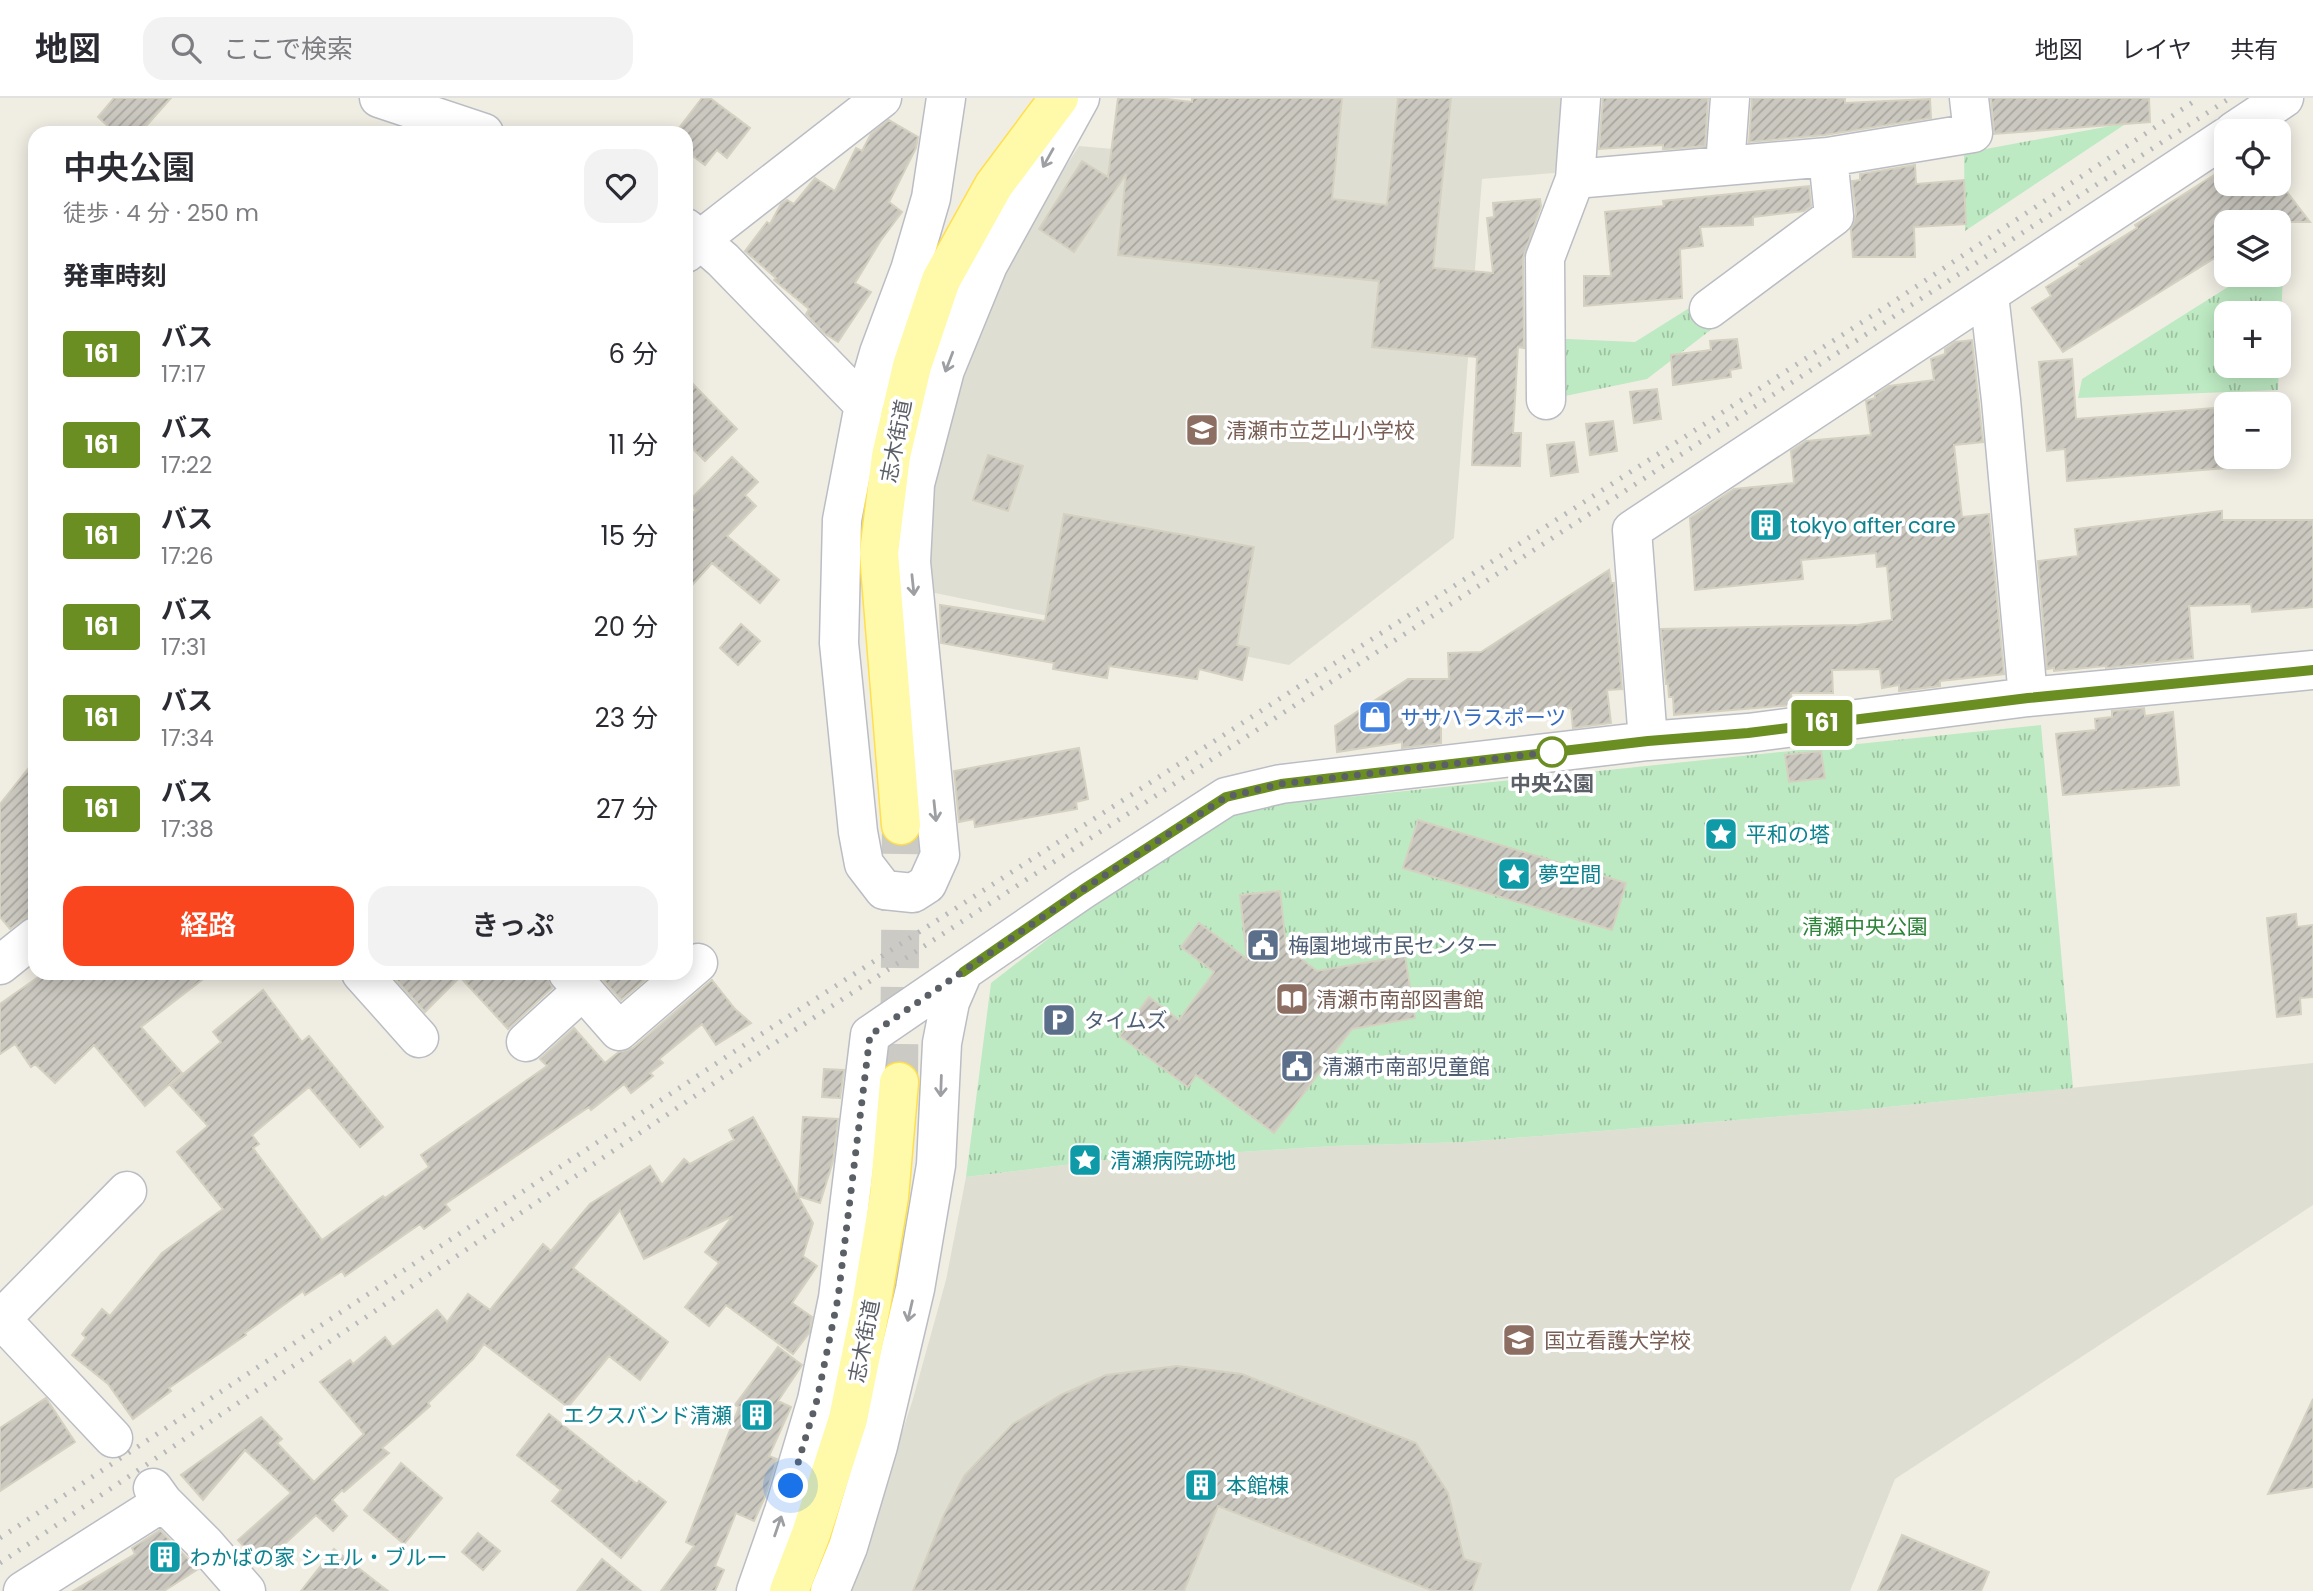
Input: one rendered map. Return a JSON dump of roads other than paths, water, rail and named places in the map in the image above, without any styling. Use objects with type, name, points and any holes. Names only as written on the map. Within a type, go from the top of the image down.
[{"type":"main road","name":"志木街道","points":[[901,825],[879,553],[891,456],[912,366],[941,280],[994,185],[1059,98]]},
{"type":"main road","name":"志木街道","points":[[789,1591],[811,1534],[848,1419],[889,1197],[899,1082]]},
{"type":"street","points":[[379,98],[463,126]]},
{"type":"street","points":[[693,239],[882,98]]},
{"type":"street","points":[[946,98],[931,198],[910,270],[878,353],[864,405],[842,520],[839,643],[858,832],[864,864],[884,890],[912,893],[927,884],[940,855],[911,562],[915,484],[945,370],[988,265],[1080,98]]},
{"type":"street","points":[[941,280],[959,190],[956,98]]},
{"type":"street","points":[[1546,400],[1545,258],[1574,179],[1581,98]]},
{"type":"street","points":[[1725,166],[1730,98]]},
{"type":"street","points":[[1574,179],[1828,158],[1973,133],[1969,98]]},
{"type":"street","points":[[2252,119],[2284,98]]},
{"type":"street","points":[[1648,741],[1632,530],[2214,144]]},
{"type":"street","points":[[1709,309],[1834,216],[1828,158]]},
{"type":"street","points":[[693,242],[864,405]]},
{"type":"street","points":[[1989,295],[2028,698]]},
{"type":"street","points":[[756,1591],[784,1511],[817,1400],[838,1298],[870,1035],[1082,890],[1226,797],[1281,784],[1648,741],[1748,733],[2028,698],[2313,670]]},
{"type":"street","points":[[0,965],[28,943]]},
{"type":"street","points":[[693,967],[698,963]]},
{"type":"street","points":[[830,1591],[848,1547],[878,1446],[915,1290],[936,1165],[942,1043],[950,1002],[963,972]]},
{"type":"street","points":[[367,980],[419,1038]]},
{"type":"street","points":[[526,1042],[575,982],[619,1031],[678,980]]},
{"type":"street","points":[[881,1027],[920,1032],[942,1043]]},
{"type":"street","points":[[113,1438],[1,1319],[127,1191]]},
{"type":"street","points":[[23,1591],[158,1495],[246,1591]]},
{"type":"tunnel","points":[[899,1082],[901,825]]},
{"type":"railway","points":[[0,1538],[732,1053],[1890,304],[2199,98]]},
{"type":"railway","points":[[0,1563],[741,1065],[2230,98]]},
{"type":"place","name":"清瀬市立芝山小学校","points":[[1202,430]]},
{"type":"place","name":"tokyo after care","points":[[1766,525]]},
{"type":"place","name":"ササハラスポーツ","points":[[1375,717]]},
{"type":"place","name":"中央公園","points":[[1552,752]]},
{"type":"place","name":"平和の塔","points":[[1721,834]]},
{"type":"place","name":"夢空間","points":[[1514,874]]},
{"type":"place","name":"梅園地域市民センター","points":[[1263,945]]},
{"type":"place","name":"清瀬市南部図書館","points":[[1292,999]]},
{"type":"place","name":"タイムズ","points":[[1059,1020]]},
{"type":"place","name":"清瀬市南部児童館","points":[[1297,1066]]},
{"type":"place","name":"清瀬病院跡地","points":[[1085,1160]]},
{"type":"place","name":"国立看護大学校","points":[[1519,1340]]},
{"type":"place","name":"エクスバンド清瀬","points":[[757,1415]]},
{"type":"place","name":"本館棟","points":[[1201,1485]]},
{"type":"place","name":"わかばの家 シェル・ブルー","points":[[165,1557]]},
{"type":"park label","name":"清瀬中央公園","points":[[1865,926]]}]
